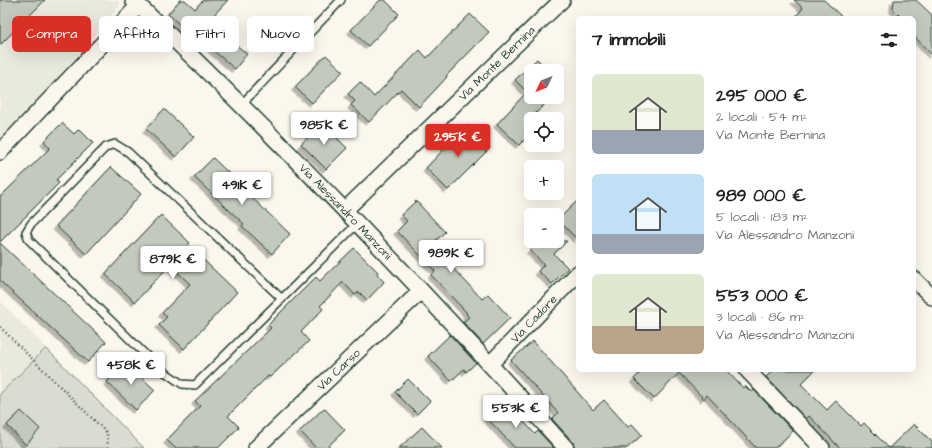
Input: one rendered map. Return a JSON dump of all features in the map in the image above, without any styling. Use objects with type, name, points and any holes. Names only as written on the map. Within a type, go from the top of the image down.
[{"type":"street","name":"Via Monte Bernina","points":[[345,210],[562,0]]},
{"type":"street","name":"Via Alessandro Manzoni","points":[[142,4],[358,223],[490,364],[566,448]]},
{"type":"street","points":[[0,152],[142,4]]},
{"type":"street","name":"Via Cadore","points":[[490,364],[576,275]]},
{"type":"street","points":[[916,281],[932,297]]},
{"type":"street","name":"Via Carso","points":[[256,448],[422,291]]},
{"type":"street","points":[[749,372],[822,448]]},
{"type":"lane","points":[[241,104],[341,0]]},
{"type":"lane","points":[[282,299],[128,152],[115,144],[106,147],[31,224],[26,232],[29,240],[158,368],[182,384],[195,385],[282,299],[358,223]]},
{"type":"path","points":[[0,327],[107,433],[108,448]]},
{"type":"shaded area","points":[[0,0],[117,0],[121,4],[111,16],[99,16],[99,30],[91,39],[91,16],[12,16],[12,52],[80,52],[0,146]]},
{"type":"shaded area","points":[[0,301],[46,348],[0,394]]},
{"type":"shaded area","points":[[46,348],[144,448],[0,448],[0,394]]},
{"type":"building","points":[[0,0],[45,0],[29,16],[12,16],[12,33],[0,45]]},
{"type":"building","points":[[180,0],[185,0],[195,9],[203,0],[228,0],[213,16],[181,16],[181,26],[173,19],[173,16],[168,14]]},
{"type":"building","points":[[380,0],[385,0],[399,14],[368,46],[351,30]]},
{"type":"building","points":[[794,0],[824,0],[841,16],[797,16],[803,8]]},
{"type":"building","points":[[894,0],[916,0],[932,15],[932,55],[916,38],[916,16],[900,16],[893,9]]},
{"type":"building","points":[[470,14],[489,32],[446,76],[447,77],[419,107],[401,89],[369,122],[351,105],[355,101],[348,94],[360,82],[374,97],[420,50],[427,58]]},
{"type":"building","points":[[239,47],[247,54],[235,69],[215,52],[239,52]]},
{"type":"building","points":[[326,55],[343,71],[312,103],[295,87]]},
{"type":"building","points":[[537,59],[542,64],[532,64]]},
{"type":"building","points":[[524,71],[524,89],[515,80]]},
{"type":"building","points":[[524,95],[524,104],[545,104],[537,112],[524,112],[524,140],[519,145],[497,124]]},
{"type":"building","points":[[164,109],[194,137],[176,157],[146,129]]},
{"type":"building","points":[[62,123],[74,134],[79,129],[93,143],[56,180],[59,183],[0,242],[0,197],[50,148],[44,141]]},
{"type":"building","points":[[322,123],[347,148],[326,169],[301,144]]},
{"type":"building","points":[[467,125],[490,148],[448,190],[426,168]]},
{"type":"building","points":[[213,158],[290,234],[272,254],[242,226],[244,224],[194,177]]},
{"type":"building","points":[[111,167],[141,194],[86,254],[56,226]]},
{"type":"building","points":[[416,201],[445,232],[435,241],[457,263],[452,267],[482,299],[488,294],[510,318],[483,344],[463,322],[469,317],[466,314],[467,313],[431,275],[435,271],[397,231],[407,221],[401,215]]},
{"type":"building","points":[[576,202],[576,238],[564,226],[564,214]]},
{"type":"building","points":[[161,215],[190,243],[188,245],[237,292],[184,349],[159,325],[167,317],[162,313],[190,284],[170,265],[135,302],[105,274]]},
{"type":"building","points":[[0,243],[106,342],[88,362],[0,281]]},
{"type":"building","points":[[354,248],[378,272],[377,274],[384,282],[367,300],[359,292],[355,295],[343,282],[320,306],[323,309],[301,332],[309,341],[270,377],[268,376],[228,416],[239,427],[218,448],[175,448],[167,440],[200,406],[195,401],[271,328],[268,325],[316,277],[320,281]]},
{"type":"building","points":[[532,248],[560,248],[554,254],[568,268],[552,284],[538,271],[544,265],[530,250]]},
{"type":"building","points":[[450,335],[476,363],[466,372],[464,369],[451,381],[428,356]]},
{"type":"building","points":[[533,341],[593,410],[604,400],[628,427],[632,424],[642,435],[627,448],[575,448],[573,442],[552,419],[558,413],[511,360]]},
{"type":"building","points":[[125,362],[155,390],[136,410],[107,382]]},
{"type":"building","points":[[641,372],[728,372],[743,388],[745,386],[751,392],[754,390],[793,431],[775,448],[756,448],[707,395],[704,399],[679,373],[654,399],[634,379]]},
{"type":"building","points":[[772,372],[813,372],[801,384],[827,410],[836,401],[861,426],[864,423],[889,448],[840,448],[809,416],[806,419],[766,377]]},
{"type":"building","points":[[408,379],[430,401],[417,414],[395,392]]},
{"type":"building","points":[[504,400],[535,434],[538,431],[554,448],[515,448],[486,417]]},
{"type":"building","points":[[324,408],[345,430],[326,448],[316,448],[300,431]]},
{"type":"building","points":[[21,411],[40,429],[26,445],[7,425]]},
{"type":"building","points":[[914,424],[932,442],[932,448],[889,448]]},
{"type":"building","points":[[422,427],[442,448],[399,448]]}]
